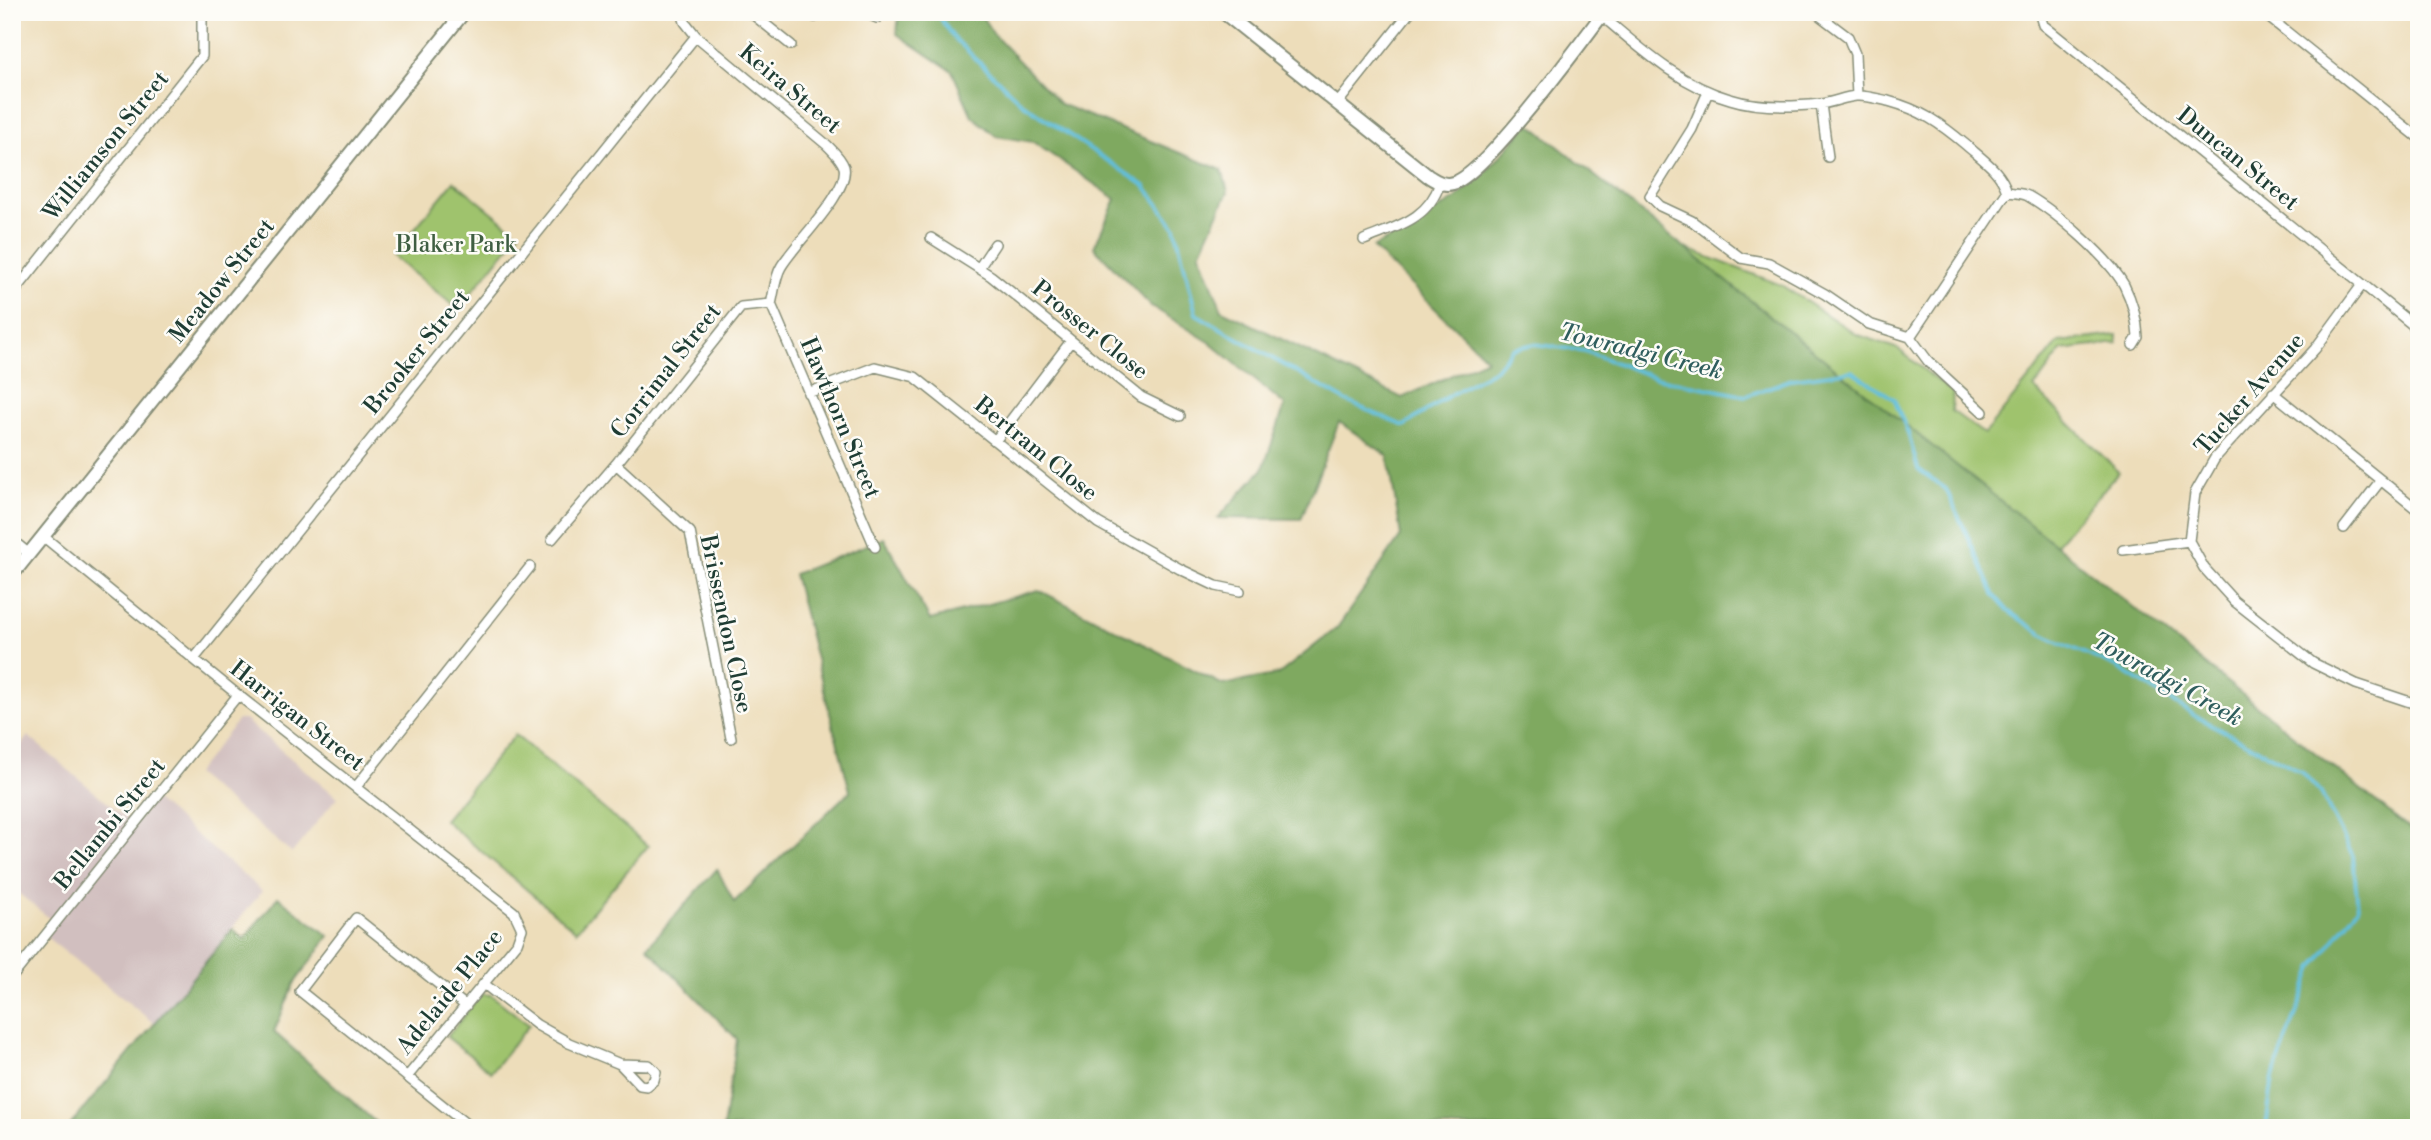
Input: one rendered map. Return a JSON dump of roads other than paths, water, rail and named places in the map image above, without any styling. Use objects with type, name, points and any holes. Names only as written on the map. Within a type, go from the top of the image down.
[{"type":"main road","name":"Meadow Street","points":[[12,575],[464,12]]},
{"type":"main road","points":[[1223,12],[1440,183],[1458,182],[1496,148],[1603,14]]},
{"type":"street","name":"Williamson Street","points":[[12,295],[202,56],[202,12]]},
{"type":"street","name":"Keira Street","points":[[682,12],[685,22],[696,36],[827,145],[839,157],[844,167],[838,191],[780,269],[771,304]]},
{"type":"street","name":"Keira Street","points":[[750,12],[791,45]]},
{"type":"street","points":[[806,12],[810,17],[825,12]]},
{"type":"street","points":[[863,12],[877,18]]},
{"type":"street","points":[[1338,104],[1410,12]]},
{"type":"street","name":"Duncan Street","points":[[2039,12],[2043,25],[2419,330]]},
{"type":"street","points":[[2262,12],[2419,138]]},
{"type":"street","points":[[1603,14],[1652,58],[1708,92],[1762,106],[1821,104],[1857,96],[1907,106],[1930,116],[1995,170],[2004,181],[2007,192],[1910,337]]},
{"type":"street","points":[[1819,15],[1848,37],[1855,54],[1857,96]]},
{"type":"street","name":"Brooker Street","points":[[194,659],[696,36]]},
{"type":"street","points":[[1708,92],[1692,129],[1650,196],[1660,206],[1692,221],[1741,258],[1769,263],[1825,294],[1869,324],[1910,337],[1928,361],[1983,412]]},
{"type":"street","points":[[1821,104],[1828,157]]},
{"type":"street","points":[[1364,240],[1409,221],[1426,209],[1435,198],[1440,183]]},
{"type":"street","points":[[2007,192],[2025,194],[2098,253],[2123,284],[2136,317],[2138,337],[2133,345]]},
{"type":"street","name":"Prosser Close","points":[[931,237],[979,268],[1141,397],[1180,416]]},
{"type":"street","points":[[979,268],[995,244]]},
{"type":"street","name":"Tucker Avenue","points":[[2189,541],[2195,494],[2215,458],[2315,349],[2362,285]]},
{"type":"street","name":"Hawthorn Street","points":[[771,304],[875,547]]},
{"type":"street","name":"Corrimal Street","points":[[552,539],[616,464],[741,307],[771,304]]},
{"type":"street","points":[[995,441],[1071,341]]},
{"type":"street","name":"Bertram Close","points":[[808,393],[875,367],[915,377],[1098,523],[1180,569],[1216,586],[1240,591]]},
{"type":"street","points":[[2273,393],[2419,511]]},
{"type":"street","name":"Brissendon Close","points":[[616,464],[690,532],[731,738]]},
{"type":"street","points":[[2344,528],[2381,480]]},
{"type":"street","name":"Harrigan Street","points":[[44,537],[238,695],[514,912],[522,929]]},
{"type":"street","points":[[12,540],[29,554]]},
{"type":"street","points":[[2123,550],[2189,541],[2204,568],[2234,601],[2314,663],[2356,684],[2418,701]]},
{"type":"street","points":[[356,787],[530,567]]},
{"type":"street","name":"Bellambi Street","points":[[12,977],[238,695]]},
{"type":"street","points":[[466,1006],[356,918],[300,991],[471,1128]]},
{"type":"street","name":"Adelaide Place","points":[[407,1077],[517,943],[522,929]]},
{"type":"street","points":[[484,984],[537,1025],[569,1043],[620,1064]]},
{"type":"waterway","name":"Towradgi Creek","points":[[936,12],[953,37],[1022,103],[1145,186],[1175,227],[1196,314],[1346,401],[1404,426],[1450,395],[1496,369],[1512,349],[1534,344],[1585,351],[1656,378],[1746,396],[1792,379],[1852,371],[1894,399],[1908,433],[1918,469],[1946,489],[1995,596],[2008,611],[2045,636],[2118,668],[2195,716],[2302,772],[2321,793],[2353,856],[2358,908],[2313,968],[2273,1077],[2266,1128]]},
{"type":"park label","name":"Blaker Park","points":[[456,245]]}]
